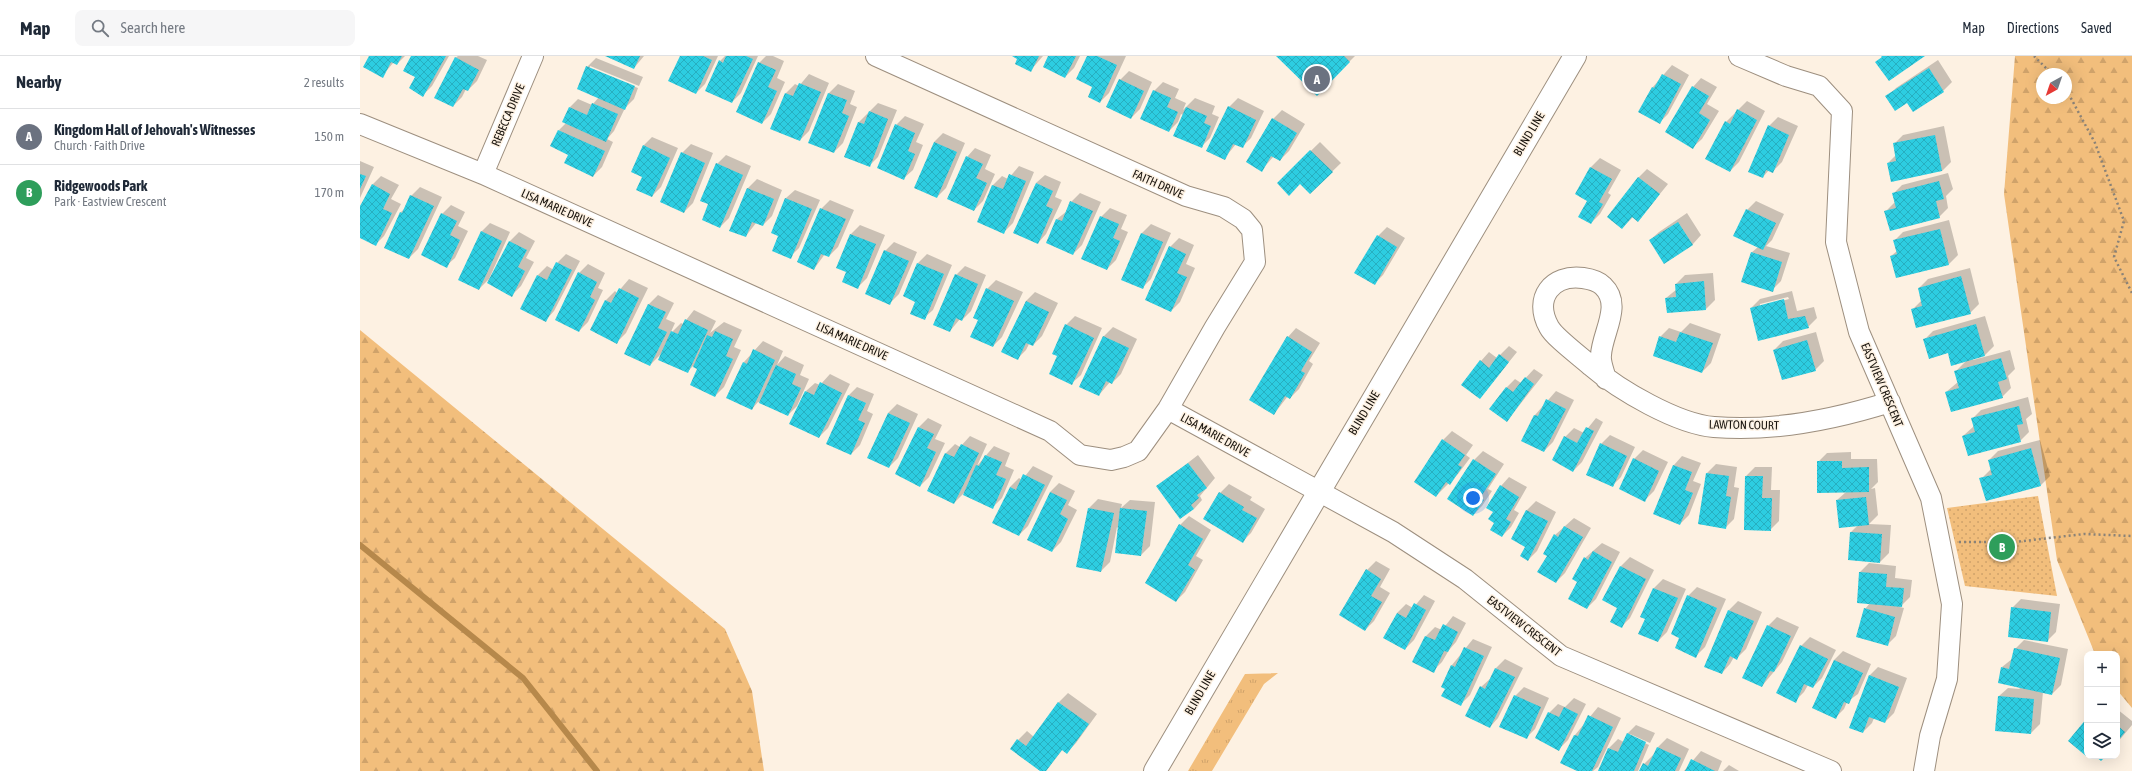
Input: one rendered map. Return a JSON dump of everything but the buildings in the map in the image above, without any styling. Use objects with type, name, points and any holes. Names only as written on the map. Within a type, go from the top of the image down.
[{"type":"street","name":"REBECCA DRIVE","points":[[483,174],[533,56]]},
{"type":"street","name":"FAITH DRIVE","points":[[876,56],[1186,196],[1224,207],[1243,218],[1252,230],[1256,261],[1215,327],[1168,409]]},
{"type":"street","name":"BLIND LINE","points":[[1155,771],[1575,56]]},
{"type":"street","name":"EASTVIEW CRESCENT","points":[[1739,56],[1786,76],[1819,86],[1842,111],[1836,242],[1859,332],[1931,498],[1952,604],[1946,679],[1930,736],[1924,771]]},
{"type":"street","name":"LISA MARIE DRIVE","points":[[360,124],[483,174],[1050,431],[1080,455],[1111,460],[1124,457],[1138,451],[1168,409],[1318,492]]},
{"type":"street","name":"LAWTON COURT","points":[[1606,378],[1601,356],[1611,319],[1610,299],[1603,286],[1591,279],[1570,276],[1557,281],[1549,289],[1544,300],[1542,313],[1549,329],[1606,378],[1673,416],[1713,427],[1776,428],[1848,415],[1890,402]]},
{"type":"street","name":"EASTVIEW CRESCENT","points":[[1318,492],[1393,532],[1465,579],[1561,656],[1832,771]]},
{"type":"path","points":[[2034,56],[2046,68]]},
{"type":"path","points":[[2072,100],[2095,143],[2124,221],[2114,256],[2132,293]]},
{"type":"path","points":[[1940,542],[2015,542],[2084,534],[2132,536]]},
{"type":"green space","points":[[2015,56],[2132,56],[2132,708],[2120,694],[2120,651],[2094,651],[2057,560],[2004,194]]},
{"type":"green space","points":[[360,330],[725,629],[752,691],[764,771],[360,771]]},
{"type":"green space","points":[[2038,496],[2057,596],[1965,586],[1947,508]]},
{"type":"green space","points":[[1278,673],[1264,684],[1212,771],[1188,771],[1245,674]]},
{"type":"waterway","points":[[360,545],[523,678],[597,771]]},
{"type":"place","name":"Kingdom Hall of Jehovah's Witnesses","points":[[1317,79]]},
{"type":"place","name":"Ridgewoods Park","points":[[2002,547]]}]
